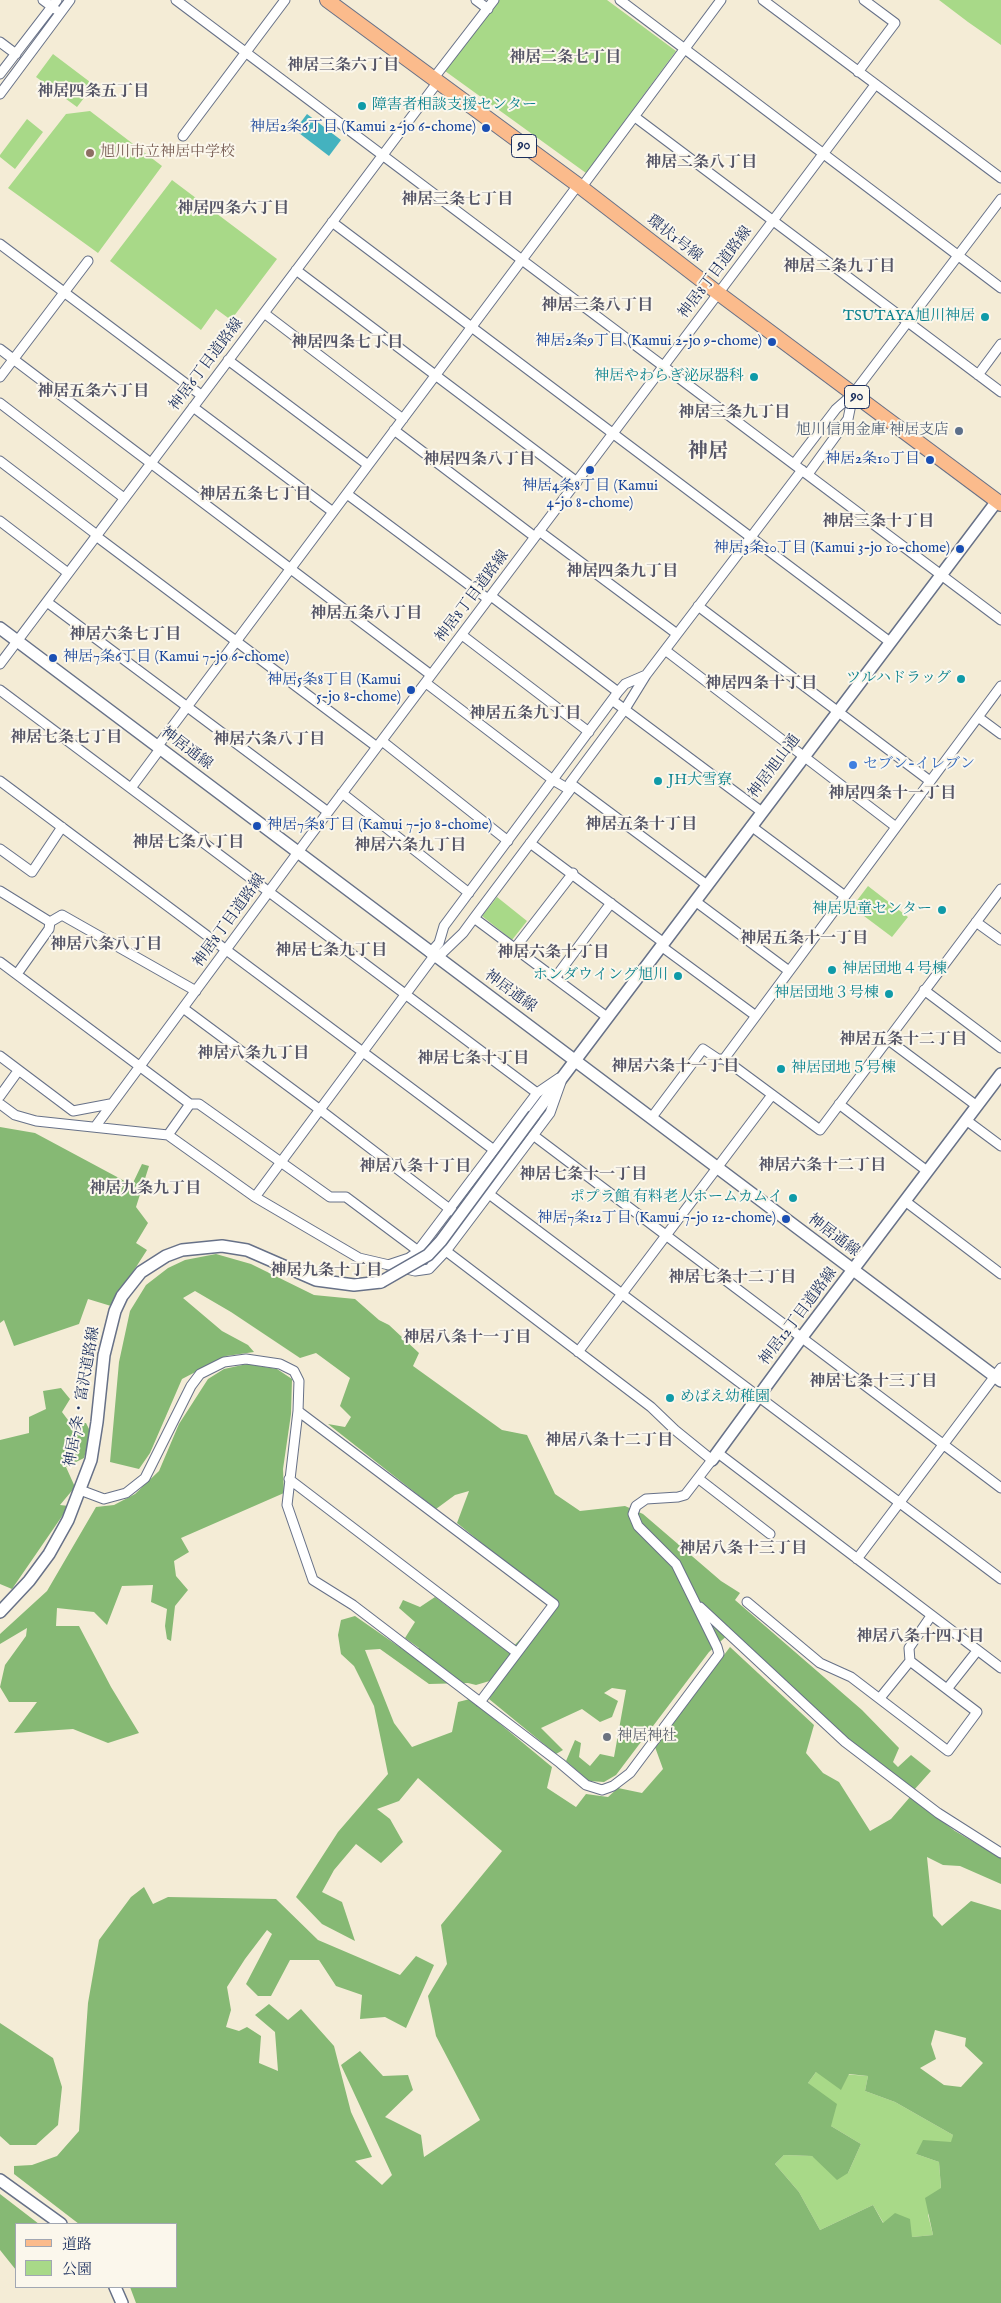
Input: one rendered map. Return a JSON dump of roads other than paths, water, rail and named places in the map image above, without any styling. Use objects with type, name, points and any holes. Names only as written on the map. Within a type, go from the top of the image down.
[{"type":"main road","name":"環状1号線","points":[[327,0],[579,186],[853,394],[1000,500]]},
{"type":"street","points":[[43,0],[54,3],[61,14]]},
{"type":"street","points":[[0,94],[70,0]]},
{"type":"street","points":[[176,0],[1001,620]]},
{"type":"street","points":[[183,136],[285,0]]},
{"type":"street","points":[[476,0],[488,9]]},
{"type":"street","name":"神居6丁目道路線","points":[[0,664],[382,155],[494,0]]},
{"type":"street","points":[[620,0],[1001,288]]},
{"type":"street","points":[[131,788],[187,707],[346,494],[522,260],[635,117],[721,0]]},
{"type":"street","points":[[763,0],[1001,178]]},
{"type":"street","points":[[858,72],[895,23],[864,0]]},
{"type":"street","points":[[13,76],[2,71],[54,3]]},
{"type":"street","points":[[0,42],[16,54]]},
{"type":"street","name":"神居8丁目道路線","points":[[95,1127],[110,1104],[342,793],[875,85]]},
{"type":"street","points":[[635,117],[1001,392]]},
{"type":"street","points":[[434,955],[463,933],[530,843],[625,709],[646,675],[801,469],[836,409],[853,394],[1001,199]]},
{"type":"street","points":[[332,222],[890,642]]},
{"type":"street","points":[[0,244],[201,395]]},
{"type":"street","points":[[0,376],[88,261]]},
{"type":"street","points":[[296,270],[577,482]]},
{"type":"street","points":[[264,313],[403,419]]},
{"type":"street","points":[[978,375],[1001,344]]},
{"type":"street","points":[[0,349],[290,570],[553,780],[570,786],[707,885]]},
{"type":"street","points":[[228,360],[368,465]]},
{"type":"street","points":[[801,469],[848,419],[853,394]]},
{"type":"street","points":[[0,402],[124,498]]},
{"type":"street","points":[[193,407],[333,512]]},
{"type":"street","points":[[394,430],[677,634]]},
{"type":"street","points":[[0,461],[237,641],[508,841]]},
{"type":"street","points":[[346,494],[490,598],[615,696],[625,709],[762,812]]},
{"type":"street","name":"神居旭山通","points":[[576,1059],[941,574],[1000,500]]},
{"type":"street","points":[[0,521],[68,573]]},
{"type":"street","points":[[46,602],[328,812]]},
{"type":"street","points":[[698,606],[930,781]]},
{"type":"street","name":"神居通線","points":[[0,628],[434,955],[576,1059],[853,1270],[999,1375]]},
{"type":"street","points":[[462,635],[589,732]]},
{"type":"street","points":[[665,650],[896,827]]},
{"type":"street","points":[[255,1197],[434,955],[444,926],[615,696],[626,684],[646,675]]},
{"type":"street","points":[[724,1059],[1001,686]]},
{"type":"street","points":[[0,690],[537,1093]]},
{"type":"street","points":[[978,717],[1001,734]]},
{"type":"street","points":[[0,780],[225,951],[494,1150]]},
{"type":"street","points":[[342,793],[469,893]]},
{"type":"street","points":[[751,826],[845,896]]},
{"type":"street","points":[[0,849],[32,872],[62,827]]},
{"type":"street","points":[[530,843],[573,873],[756,1016]]},
{"type":"street","points":[[515,948],[573,873]]},
{"type":"street","points":[[652,1117],[703,1049],[718,1059],[724,1059],[820,1130],[1001,888]]},
{"type":"street","points":[[0,891],[50,922]]},
{"type":"street","points":[[695,901],[789,971]]},
{"type":"street","points":[[555,978],[611,903]]},
{"type":"street","points":[[50,922],[62,915],[196,991]]},
{"type":"street","points":[[474,918],[607,1017]]},
{"type":"street","points":[[17,974],[49,929],[50,922]]},
{"type":"street","points":[[976,922],[1001,940]]},
{"type":"street","points":[[0,962],[190,1104],[199,1104],[330,1197],[346,1197],[417,1252],[436,1264]]},
{"type":"street","points":[[924,990],[1001,1048]]},
{"type":"street","points":[[183,1008],[468,1223]]},
{"type":"street","points":[[887,1039],[977,1106]]},
{"type":"street","points":[[0,1056],[73,1111],[110,1104]]},
{"type":"street","name":"神居7条・富沢道路線","points":[[0,1612],[29,1580],[49,1554],[68,1520],[91,1460],[104,1355],[115,1310],[122,1296],[141,1272],[166,1256],[182,1250],[222,1246],[247,1250],[316,1280],[354,1286],[381,1282],[428,1255],[442,1241],[576,1059]]},
{"type":"street","points":[[0,1096],[18,1070]]},
{"type":"street","points":[[386,1265],[401,1262],[417,1252],[537,1093],[564,1074]]},
{"type":"street","points":[[0,1104],[16,1115],[36,1121],[168,1135],[255,1197],[360,1258],[415,1271],[429,1269],[436,1264],[468,1223],[550,1113],[564,1074]]},
{"type":"street","name":"神居12丁目道路線","points":[[715,1456],[802,1337],[1001,1074]]},
{"type":"street","points":[[578,1352],[772,1095]]},
{"type":"street","points":[[168,1135],[190,1104]]},
{"type":"street","points":[[838,1104],[928,1171]]},
{"type":"street","points":[[966,1120],[1001,1146]]},
{"type":"street","points":[[533,1136],[1001,1488]]},
{"type":"street","points":[[489,1194],[1001,1579]]},
{"type":"street","points":[[905,1202],[1001,1274]]},
{"type":"street","points":[[446,1251],[651,1407],[675,1430],[715,1456],[857,1559],[976,1651],[1000,1666]]},
{"type":"street","points":[[80,1490],[104,1499],[126,1493],[145,1478],[191,1386],[200,1374],[224,1362],[246,1359],[280,1364],[294,1371],[299,1381],[298,1410],[287,1505],[313,1580],[353,1606],[586,1785],[602,1790],[613,1786],[630,1773],[719,1654],[676,1564],[638,1526],[633,1514],[636,1506],[646,1498],[685,1495],[715,1456]]},
{"type":"street","points":[[857,1559],[999,1375]]},
{"type":"street","points":[[298,1410],[554,1604],[480,1702]]},
{"type":"street","points":[[699,1479],[770,1534]]},
{"type":"street","points":[[289,1480],[516,1652]]},
{"type":"street","points":[[747,1602],[820,1663],[851,1677],[948,1751],[977,1712],[910,1661]]},
{"type":"street","points":[[696,1603],[845,1742],[938,1813],[1001,1853]]},
{"type":"street","points":[[880,1698],[910,1661],[909,1648],[931,1616]]},
{"type":"street","points":[[947,1689],[976,1651]]},
{"type":"street","points":[[0,2180],[60,2223]]},
{"type":"street","points":[[115,2288],[122,2303]]},
{"type":"water","points":[[307,114],[341,140],[329,156],[295,130]]},
{"type":"place","name":"障害者相談支援センター","points":[[362,106]]},
{"type":"place","name":"神居2条6丁目 (Kamui 2-jo 6-chome)","points":[[486,128]]},
{"type":"place","name":"旭川市立神居中学校","points":[[90,153]]},
{"type":"place","name":"TSUTAYA旭川神居","points":[[985,317]]},
{"type":"place","name":"神居2条9丁目 (Kamui 2-jo 9-chome)","points":[[772,342]]},
{"type":"place","name":"神居やわらぎ泌尿器科","points":[[754,377]]},
{"type":"place","name":"旭川信用金庫 神居支店","points":[[959,431]]},
{"type":"place","name":"神居2条10丁目","points":[[930,460]]},
{"type":"place","name":"神居4条8丁目 (Kamui 4-jo 8-chome)","points":[[590,470]]},
{"type":"place","name":"神居3条10丁目 (Kamui 3-jo 10-chome)","points":[[960,549]]},
{"type":"place","name":"神居7条6丁目 (Kamui 7-jo 6-chome)","points":[[53,658]]},
{"type":"place","name":"ツルハドラッグ","points":[[961,679]]},
{"type":"place","name":"神居5条8丁目 (Kamui 5-jo 8-chome)","points":[[411,690]]},
{"type":"place","name":"セブン-イレブン","points":[[853,765]]},
{"type":"place","name":"JH大雪寮","points":[[658,781]]},
{"type":"place","name":"神居7条8丁目 (Kamui 7-jo 8-chome)","points":[[257,826]]},
{"type":"place","name":"神居児童センター","points":[[942,910]]},
{"type":"place","name":"神居団地４号棟","points":[[832,970]]},
{"type":"place","name":"ホンダウイング旭川","points":[[678,976]]},
{"type":"place","name":"神居団地３号棟","points":[[889,994]]},
{"type":"place","name":"神居団地５号棟","points":[[781,1069]]},
{"type":"place","name":"ポプラ館 有料老人ホームカムイ","points":[[793,1198]]},
{"type":"place","name":"神居7条12丁目 (Kamui 7-jo 12-chome)","points":[[786,1219]]},
{"type":"place","name":"めばえ幼稚園","points":[[670,1398]]},
{"type":"place","name":"神居神社","points":[[607,1737]]},
{"type":"district","name":"神居二条七丁目","points":[[565,59]]},
{"type":"district","name":"神居三条六丁目","points":[[343,67]]},
{"type":"district","name":"神居四条五丁目","points":[[93,93]]},
{"type":"district","name":"神居二条八丁目","points":[[701,164]]},
{"type":"district","name":"神居三条七丁目","points":[[457,201]]},
{"type":"district","name":"神居四条六丁目","points":[[233,210]]},
{"type":"district","name":"神居二条九丁目","points":[[839,268]]},
{"type":"district","name":"神居三条八丁目","points":[[597,307]]},
{"type":"district","name":"神居四条七丁目","points":[[347,344]]},
{"type":"district","name":"神居五条六丁目","points":[[93,393]]},
{"type":"district","name":"神居三条九丁目","points":[[734,414]]},
{"type":"district","name":"神居","points":[[708,453]]},
{"type":"district","name":"神居四条八丁目","points":[[479,461]]},
{"type":"district","name":"神居五条七丁目","points":[[255,496]]},
{"type":"district","name":"神居三条十丁目","points":[[878,523]]},
{"type":"district","name":"神居四条九丁目","points":[[622,573]]},
{"type":"district","name":"神居五条八丁目","points":[[366,615]]},
{"type":"district","name":"神居六条七丁目","points":[[125,636]]},
{"type":"district","name":"神居四条十丁目","points":[[761,685]]},
{"type":"district","name":"神居五条九丁目","points":[[525,715]]},
{"type":"district","name":"神居七条七丁目","points":[[66,739]]},
{"type":"district","name":"神居六条八丁目","points":[[269,741]]},
{"type":"district","name":"神居四条十一丁目","points":[[892,795]]},
{"type":"district","name":"神居五条十丁目","points":[[641,826]]},
{"type":"district","name":"神居七条八丁目","points":[[188,844]]},
{"type":"district","name":"神居六条九丁目","points":[[410,847]]},
{"type":"district","name":"神居五条十一丁目","points":[[804,940]]},
{"type":"district","name":"神居八条八丁目","points":[[106,946]]},
{"type":"district","name":"神居七条九丁目","points":[[331,952]]},
{"type":"district","name":"神居六条十丁目","points":[[553,954]]},
{"type":"district","name":"神居五条十二丁目","points":[[903,1041]]},
{"type":"district","name":"神居八条九丁目","points":[[253,1055]]},
{"type":"district","name":"神居七条十丁目","points":[[473,1060]]},
{"type":"district","name":"神居六条十一丁目","points":[[675,1068]]},
{"type":"district","name":"神居六条十二丁目","points":[[822,1167]]},
{"type":"district","name":"神居八条十丁目","points":[[415,1168]]},
{"type":"district","name":"神居七条十一丁目","points":[[583,1176]]},
{"type":"district","name":"神居九条九丁目","points":[[145,1190]]},
{"type":"district","name":"神居九条十丁目","points":[[326,1272]]},
{"type":"district","name":"神居七条十二丁目","points":[[732,1279]]},
{"type":"district","name":"神居八条十一丁目","points":[[467,1339]]},
{"type":"district","name":"神居七条十三丁目","points":[[873,1383]]},
{"type":"district","name":"神居八条十二丁目","points":[[609,1442]]},
{"type":"district","name":"神居八条十三丁目","points":[[743,1550]]},
{"type":"district","name":"神居八条十四丁目","points":[[920,1638]]}]
